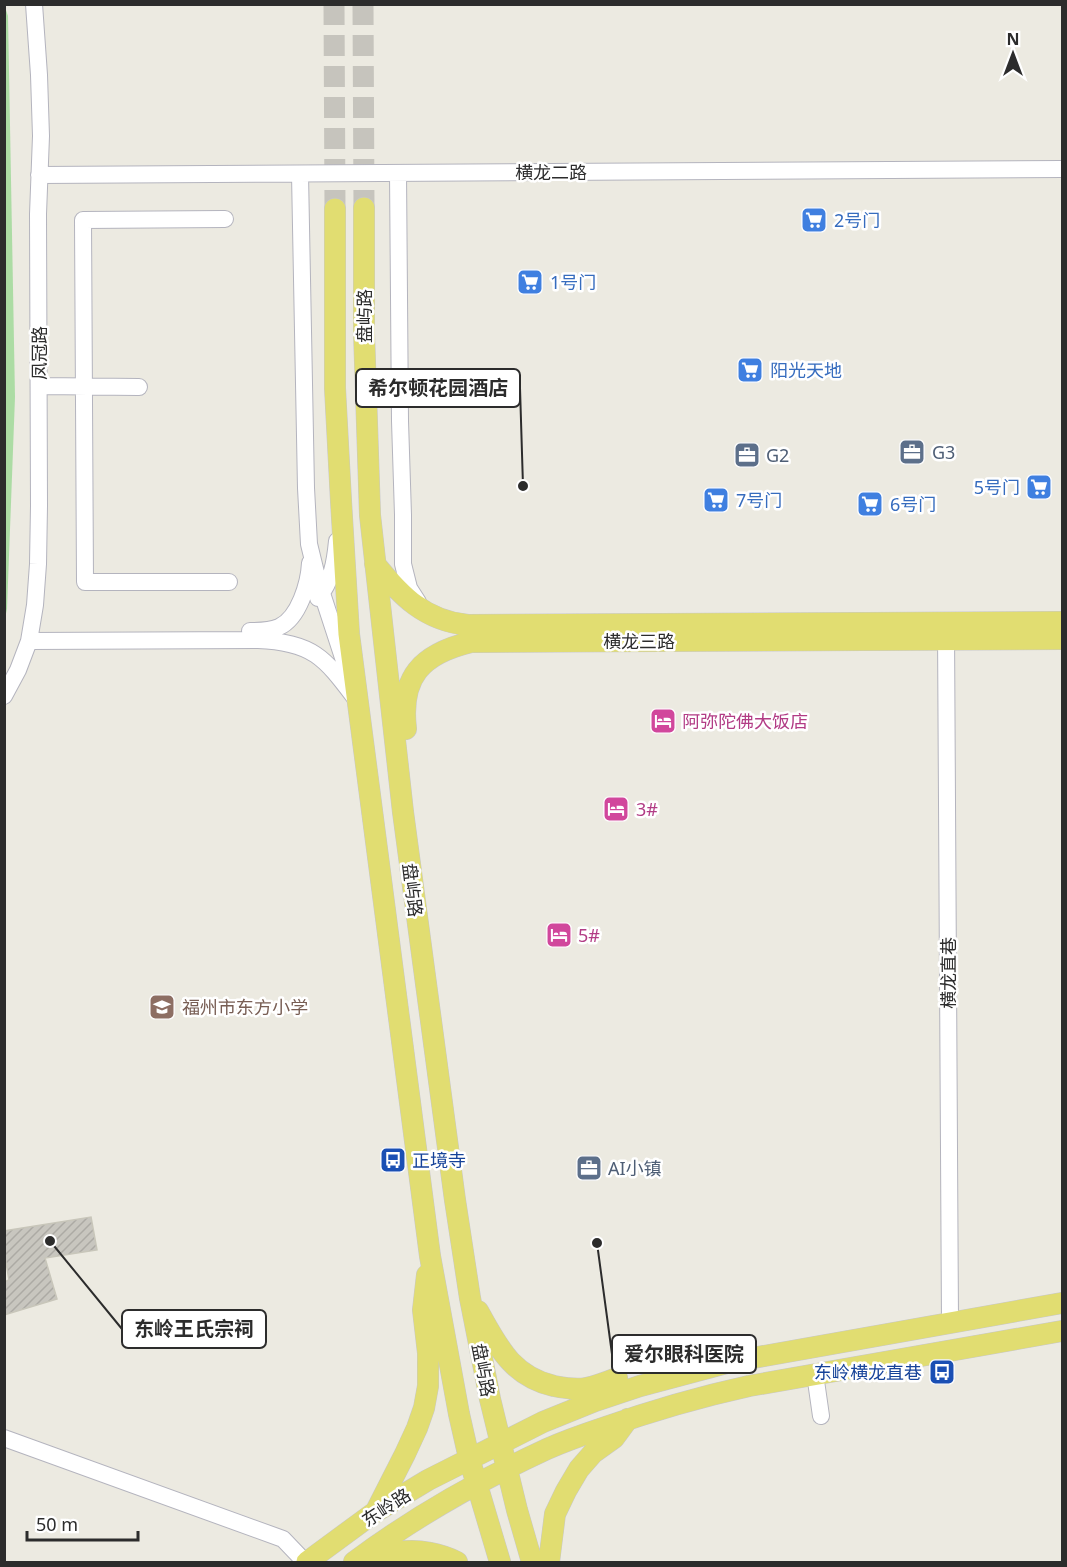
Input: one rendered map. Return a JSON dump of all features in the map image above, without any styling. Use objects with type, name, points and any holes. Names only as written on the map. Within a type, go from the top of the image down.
[{"type":"main road","name":"盘屿路","points":[[335,208],[335,387],[349,634],[430,1256],[469,1458],[500,1563]]},
{"type":"main road","name":"盘屿路","points":[[364,208],[366,436],[370,515],[409,861],[470,1298],[490,1399],[532,1563]]},
{"type":"main road","name":"横龙三路","points":[[375,564],[402,596],[434,617],[456,624],[946,631],[1062,639]]},
{"type":"main road","name":"横龙三路","points":[[409,861],[412,793],[404,714],[406,696],[410,682],[418,671],[432,657],[444,650],[471,642],[946,631],[1062,622]]},
{"type":"main road","points":[[375,1512],[405,1454],[424,1408],[428,1386],[428,1353],[423,1310],[430,1256]]},
{"type":"main road","points":[[470,1298],[512,1365],[529,1377],[570,1389],[586,1388],[625,1376],[671,1377],[729,1362],[1062,1303]]},
{"type":"main road","name":"东岭路","points":[[354,1563],[426,1513],[478,1484],[549,1448],[629,1419],[708,1396],[815,1374],[1062,1331]]},
{"type":"main road","name":"东岭路","points":[[306,1563],[375,1512],[469,1458],[543,1422],[595,1401],[671,1377]]},
{"type":"main road","points":[[549,1563],[555,1514],[566,1491],[579,1469],[593,1453],[614,1438],[629,1419]]},
{"type":"main road","points":[[373,1563],[400,1552],[419,1552],[446,1557],[457,1563]]},
{"type":"street","name":"凤冠路","points":[[4,696],[18,670],[30,636],[39,546],[40,110],[34,4]]},
{"type":"street","name":"横龙二路","points":[[39,176],[1062,169]]},
{"type":"street","points":[[398,173],[403,564],[409,588],[434,617]]},
{"type":"street","points":[[288,620],[308,584],[310,566],[306,488],[300,174]]},
{"type":"street","points":[[225,219],[82,220],[85,582],[229,582]]},
{"type":"street","points":[[39,386],[139,387]]},
{"type":"street","points":[[30,636],[250,631],[279,627],[309,606],[326,588],[333,569],[340,501]]},
{"type":"street","points":[[309,544],[313,565],[358,702]]},
{"type":"street","name":"横龙直巷","points":[[946,631],[950,1322]]},
{"type":"street","points":[[30,636],[283,641],[304,648],[324,662],[358,702]]},
{"type":"street","points":[[815,1374],[821,1416]]},
{"type":"street","points":[[4,1438],[283,1539],[306,1563]]},
{"type":"green space","points":[[5,7],[8,16],[15,397],[5,618]]},
{"type":"building","points":[[91,1217],[97,1250],[45,1258],[57,1299],[4,1315],[4,1282],[9,1280],[4,1251],[4,1231]]},
{"type":"tunnel","points":[[334,4],[335,209]]},
{"type":"tunnel","points":[[363,4],[364,208]]},
{"type":"place","name":"2号门","points":[[814,220]]},
{"type":"place","name":"1号门","points":[[530,282]]},
{"type":"place","name":"阳光天地","points":[[750,370]]},
{"type":"place","name":"G3","points":[[912,452]]},
{"type":"place","name":"G2","points":[[747,455]]},
{"type":"place","name":"希尔顿花园酒店","points":[[523,486]]},
{"type":"place","name":"5号门","points":[[1039,487]]},
{"type":"place","name":"7号门","points":[[716,500]]},
{"type":"place","name":"6号门","points":[[870,504]]},
{"type":"place","name":"阿弥陀佛大饭店","points":[[663,721]]},
{"type":"place","name":"3#","points":[[616,809]]},
{"type":"place","name":"5#","points":[[559,935]]},
{"type":"place","name":"福州市东方小学","points":[[162,1007]]},
{"type":"place","name":"正境寺","points":[[393,1160]]},
{"type":"place","name":"AI小镇","points":[[589,1168]]},
{"type":"place","name":"东岭王氏宗祠","points":[[50,1241]]},
{"type":"place","name":"爱尔眼科医院","points":[[597,1243]]},
{"type":"place","name":"东岭横龙直巷","points":[[942,1372]]}]
